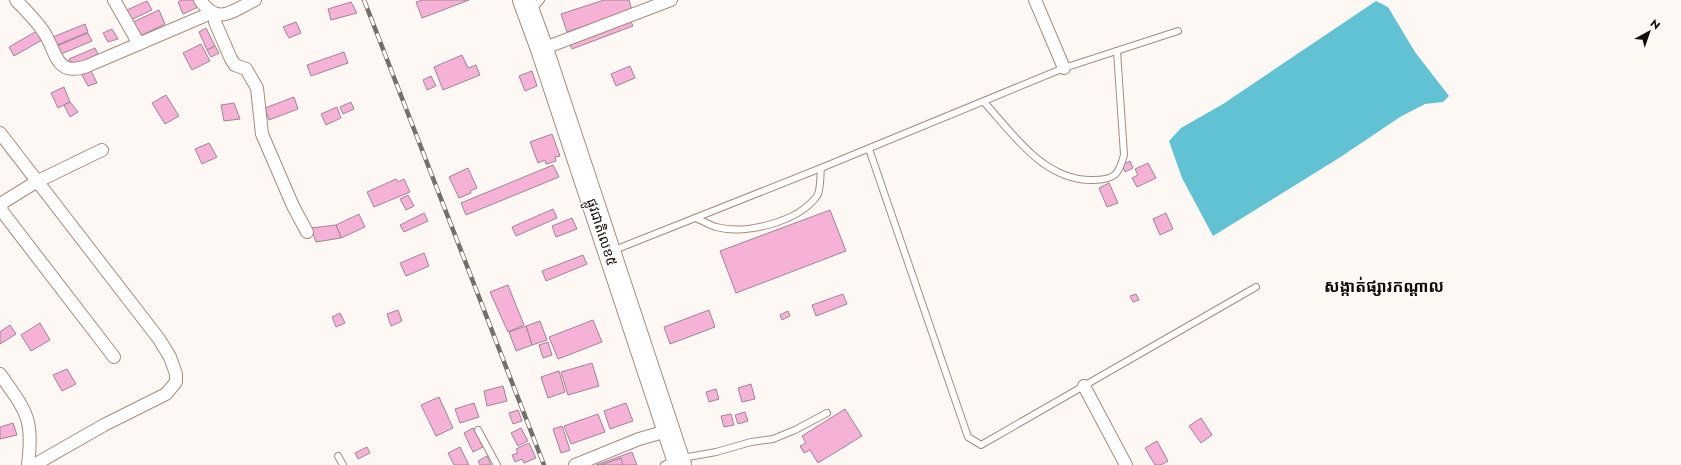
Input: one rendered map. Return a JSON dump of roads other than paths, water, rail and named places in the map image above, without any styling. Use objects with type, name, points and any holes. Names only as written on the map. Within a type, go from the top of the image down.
[{"type":"highway","name":"ផ្លូវជាតិលេខ៥","points":[[531,4],[542,49],[667,431],[673,463]]},
{"type":"street","points":[[16,0],[43,31],[57,61],[70,70],[76,70],[87,66],[213,14],[228,13],[255,0]]},
{"type":"street","points":[[114,0],[139,44]]},
{"type":"street","points":[[200,0],[213,14],[231,59],[235,65],[246,70],[257,88],[262,134],[293,206],[307,232]]},
{"type":"street","points":[[542,49],[671,0]]},
{"type":"street","points":[[1035,0],[1064,68]]},
{"type":"street","points":[[0,133],[36,182],[159,339],[170,357],[176,374],[176,382],[166,394],[110,422],[34,465]]},
{"type":"street","points":[[102,150],[36,182],[7,199],[2,203],[1,210],[114,357]]},
{"type":"street","points":[[0,374],[23,407],[30,426],[31,446],[28,465]]},
{"type":"street","points":[[1084,386],[1126,465]]},
{"type":"street","points":[[575,465],[639,440],[667,431]]},
{"type":"lane","points":[[609,252],[869,149],[1064,68],[1178,31]]},
{"type":"lane","points":[[984,102],[1020,142],[1046,166],[1064,175],[1085,180],[1102,180],[1112,177],[1120,170],[1124,155],[1117,51]]},
{"type":"lane","points":[[869,149],[968,437],[981,445],[1256,287]]},
{"type":"lane","points":[[696,218],[716,227],[746,230],[770,224],[800,211],[818,195],[821,168]]},
{"type":"lane","points":[[673,463],[752,442],[773,439],[795,430],[826,413]]},
{"type":"lane","points":[[478,430],[497,465]]},
{"type":"lane","points":[[338,456],[343,465]]},
{"type":"water","points":[[1376,1],[1388,7],[1415,52],[1449,96],[1443,102],[1425,104],[1400,117],[1339,158],[1213,236],[1182,178],[1169,141],[1181,128],[1223,104]]},
{"type":"railway","points":[[364,0],[544,465]]},
{"type":"district","name":"សង្កាត់ផ្សារកណ្ដាល","points":[[1384,286]]}]
